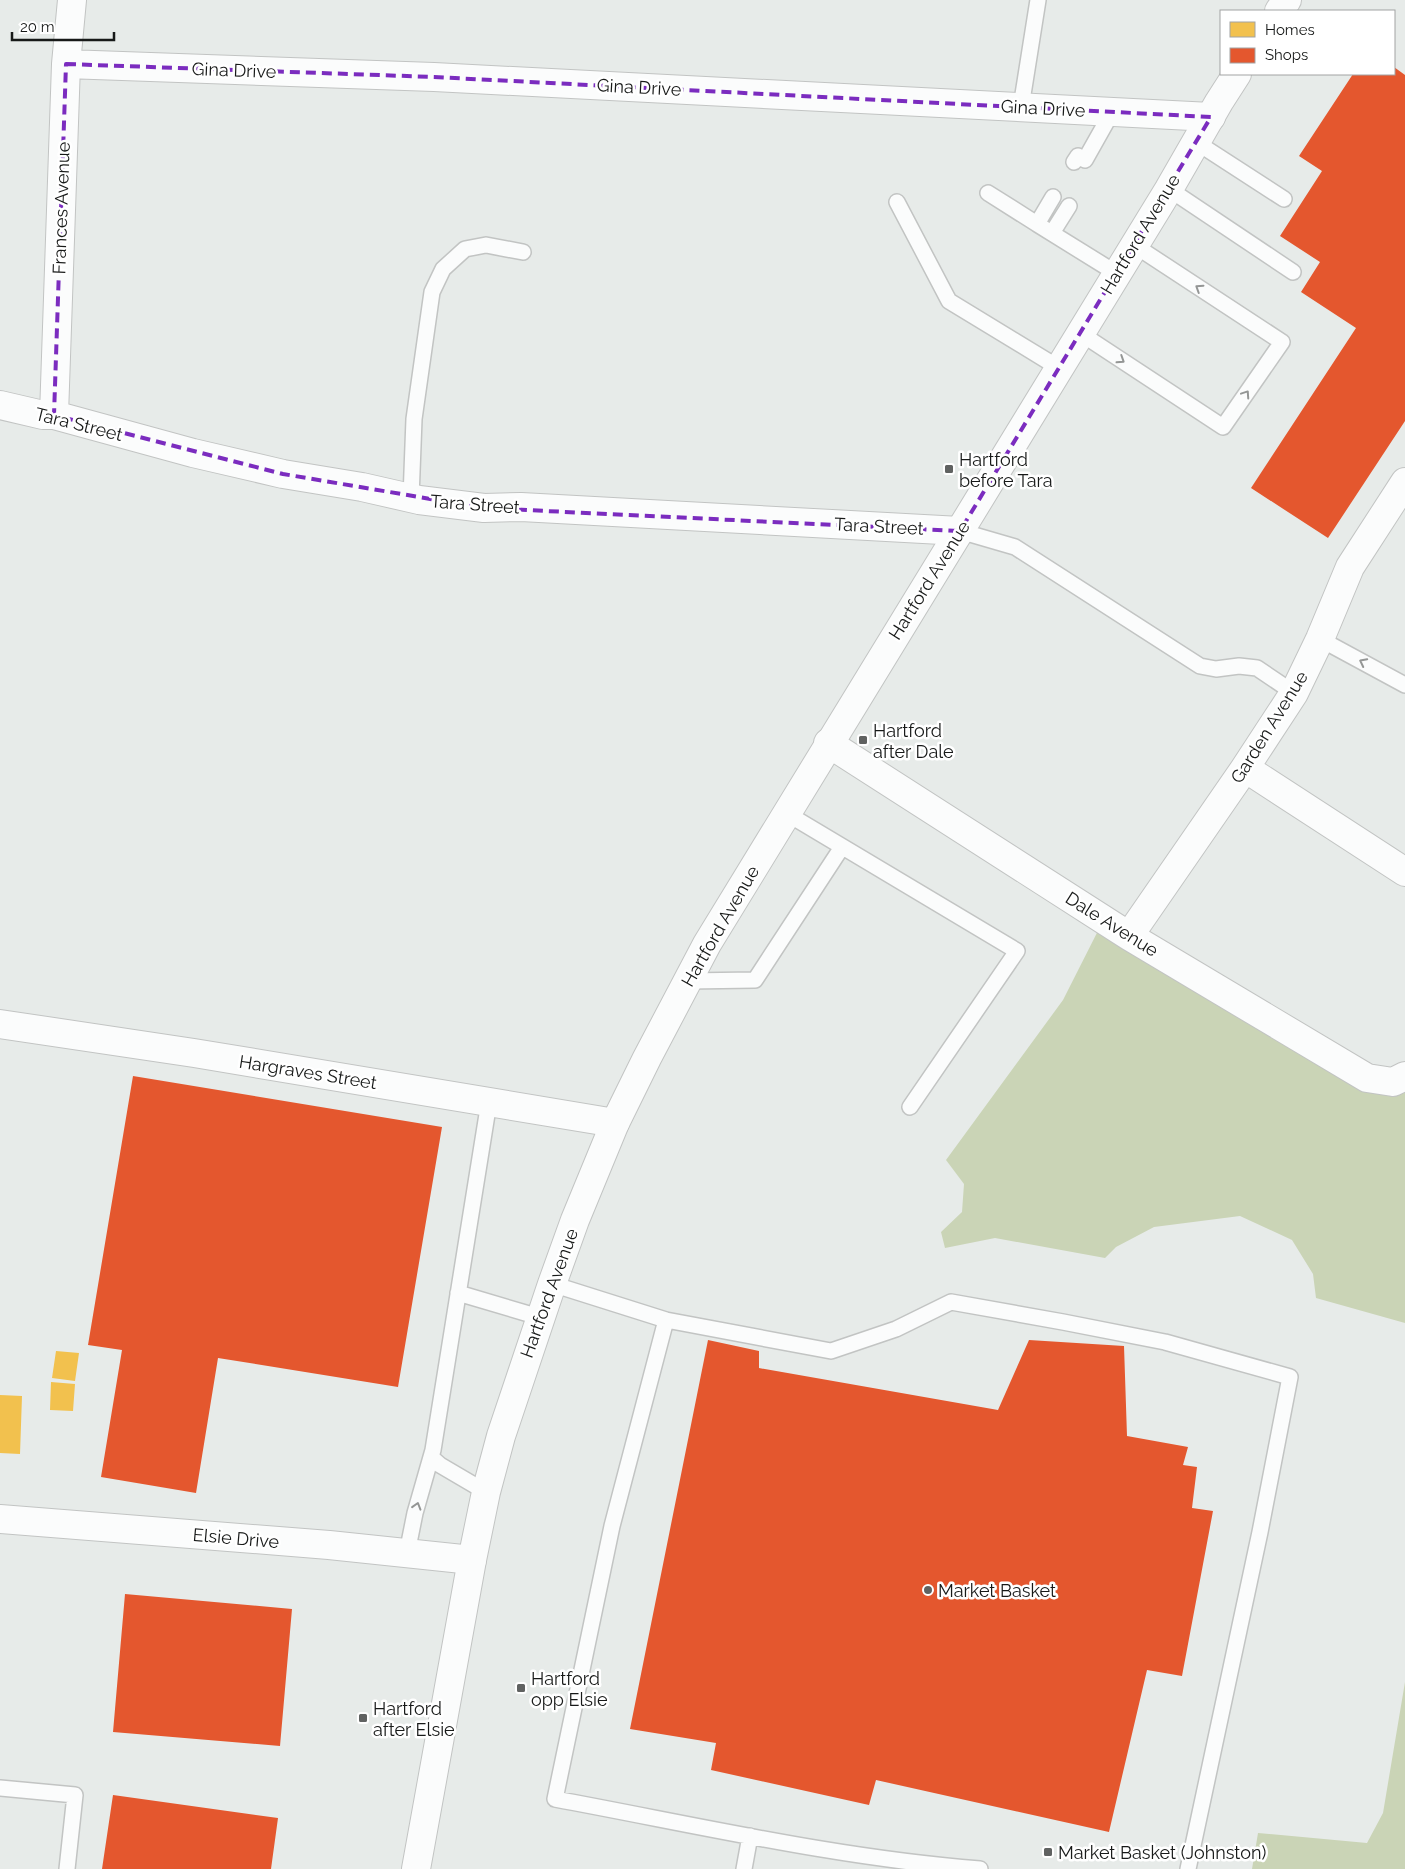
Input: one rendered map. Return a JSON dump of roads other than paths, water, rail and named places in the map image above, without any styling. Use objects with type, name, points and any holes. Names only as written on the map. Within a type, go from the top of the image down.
[{"type":"street","name":"Frances Avenue","points":[[54,416],[66,64],[72,0]]},
{"type":"street","name":"Gina Drive","points":[[66,64],[434,77],[1211,117]]},
{"type":"street","name":"Hartford Avenue","points":[[416,1869],[486,1492],[501,1436],[540,1317],[615,1123],[707,944],[828,743],[1169,189],[1236,75]]},
{"type":"street","name":"Tara Street","points":[[0,405],[54,416],[283,474],[362,486],[411,498],[484,508],[521,507],[960,531]]},
{"type":"street","name":"Garden Avenue","points":[[1129,936],[1246,768],[1294,693],[1320,639],[1350,567],[1405,482]]},
{"type":"street","name":"Dale Avenue","points":[[828,743],[1129,936],[1367,1078],[1393,1082],[1405,1076]]},
{"type":"street","points":[[1246,768],[1405,872]]},
{"type":"street","name":"Hargraves Street","points":[[0,1024],[615,1123]]},
{"type":"street","name":"Elsie Drive","points":[[0,1519],[472,1560]]},
{"type":"lane","points":[[1021,107],[1038,0]]},
{"type":"lane","points":[[1083,165],[1112,112]]},
{"type":"lane","points":[[1196,142],[1284,199]]},
{"type":"lane","points":[[1169,189],[1293,272]]},
{"type":"lane","points":[[988,193],[1116,273]]},
{"type":"lane","points":[[1038,224],[1053,197]]},
{"type":"lane","points":[[898,202],[949,301],[1059,368]]},
{"type":"lane","points":[[1052,233],[1068,206]]},
{"type":"lane","points":[[411,498],[414,419],[432,292],[443,269],[465,249],[486,245],[523,252]]},
{"type":"lane","points":[[1080,333],[1223,427],[1282,342],[1134,245]]},
{"type":"lane","points":[[960,531],[1015,547],[1200,666],[1216,669],[1239,666],[1257,668],[1294,693]]},
{"type":"lane","points":[[1320,639],[1405,685]]},
{"type":"lane","points":[[786,813],[1017,951],[910,1107]]},
{"type":"lane","points":[[688,981],[755,980],[842,847]]},
{"type":"lane","points":[[407,1553],[415,1514],[432,1458],[489,1102]]},
{"type":"lane","points":[[552,1284],[666,1320],[831,1351],[896,1329],[950,1302],[1165,1342],[1290,1377],[1260,1532],[1188,1869]]},
{"type":"lane","points":[[458,1293],[540,1317]]},
{"type":"lane","points":[[666,1320],[612,1526],[555,1799],[750,1836],[870,1862],[980,1869]]},
{"type":"lane","points":[[432,1458],[440,1465],[486,1492]]},
{"type":"lane","points":[[0,1788],[75,1794],[67,1869]]},
{"type":"lane","points":[[744,1869],[750,1836]]},
{"type":"place","name":"Hartford before Tara","points":[[949,469]]},
{"type":"place","name":"Hartford after Dale","points":[[863,740]]},
{"type":"place","name":"Market Basket","points":[[928,1590]]},
{"type":"place","name":"Hartford opp Elsie","points":[[521,1688]]},
{"type":"place","name":"Hartford after Elsie","points":[[363,1718]]},
{"type":"place","name":"Market Basket (Johnston)","points":[[1048,1852]]}]
